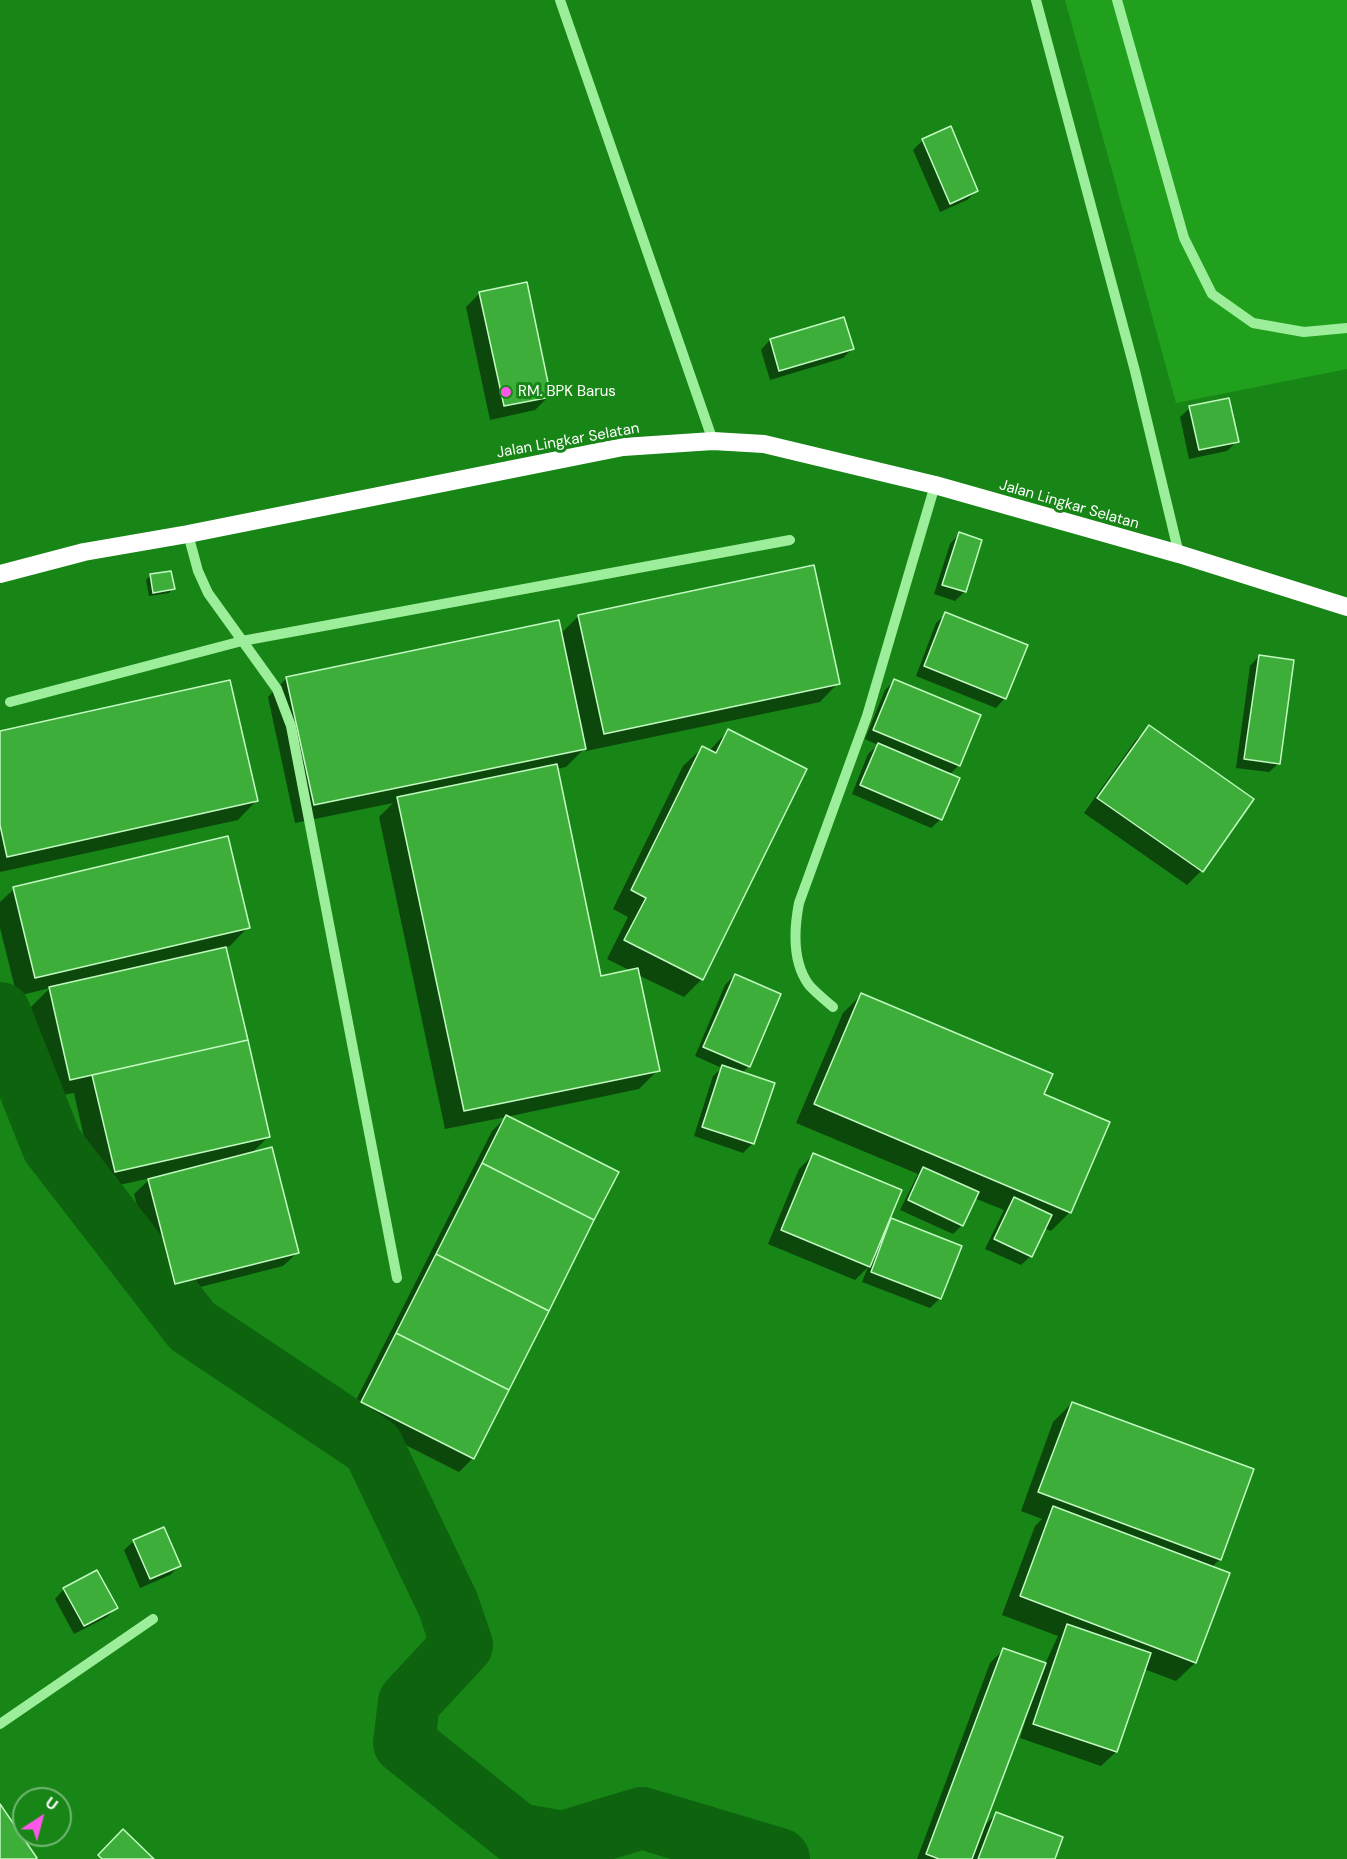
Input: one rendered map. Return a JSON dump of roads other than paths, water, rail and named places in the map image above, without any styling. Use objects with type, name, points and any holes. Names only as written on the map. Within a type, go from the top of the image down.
[{"type":"highway","name":"Jalan Lingkar Selatan","points":[[0,574],[84,552],[188,534],[623,447],[713,441],[764,444],[935,485],[1179,554],[1347,608]]},
{"type":"street","points":[[560,0],[713,441]]},
{"type":"street","points":[[1036,0],[1135,371],[1179,554]]},
{"type":"street","points":[[1117,0],[1184,238],[1212,294],[1253,323],[1304,333],[1347,328]]},
{"type":"street","points":[[833,1008],[808,984],[797,957],[794,928],[799,903],[867,716],[935,485]]},
{"type":"street","points":[[188,534],[198,571],[208,593],[277,689],[291,726],[397,1278]]},
{"type":"street","points":[[10,702],[242,641],[790,540]]},
{"type":"street","points":[[0,1724],[153,1619]]},
{"type":"waterway","points":[[0,1013],[52,1145],[192,1326],[373,1447],[448,1604],[462,1645],[409,1702],[404,1743],[518,1834],[563,1842],[642,1818],[779,1859]]},
{"type":"place","name":"RM. BPK Barus","points":[[506,392]]}]
